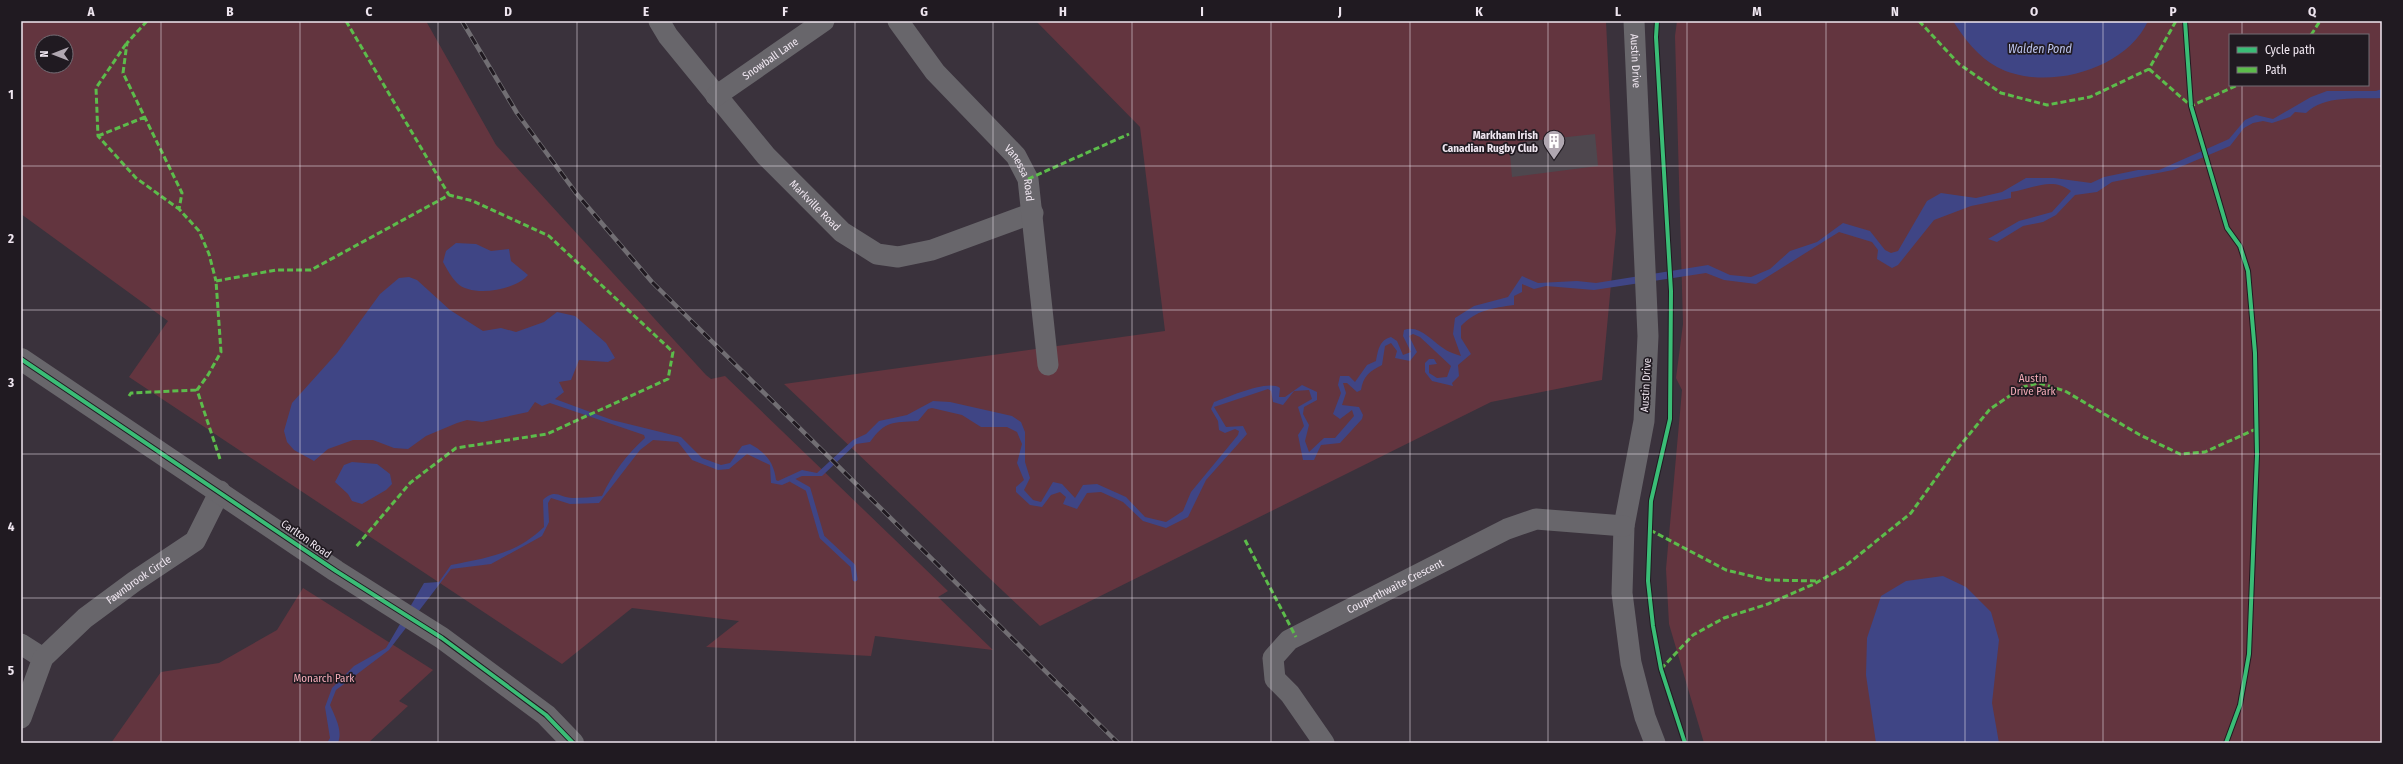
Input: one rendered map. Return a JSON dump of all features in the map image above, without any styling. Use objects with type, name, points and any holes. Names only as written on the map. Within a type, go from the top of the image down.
[{"type":"street","name":"Markville Road","points":[[659,21],[716,96],[766,156],[842,232],[877,254],[898,257],[932,250],[1033,213]]},
{"type":"street","name":"Snowball Lane","points":[[716,96],[824,21]]},
{"type":"street","name":"Vanessa Road","points":[[898,21],[935,72],[1016,156],[1028,180],[1033,213],[1048,365]]},
{"type":"street","name":"Austin Drive","points":[[1634,21],[1648,344],[1644,421],[1624,526],[1622,593],[1630,656],[1645,717],[1655,743]]},
{"type":"street","name":"Carlton Road","points":[[21,359],[220,490],[336,571],[417,622],[517,692],[546,715],[573,743]]},
{"type":"street","name":"Fawnbrook Circle","points":[[21,718],[43,658],[85,618],[135,581],[195,541],[220,490]]},
{"type":"street","name":"Couperthwaite Crescent","points":[[1324,743],[1290,694],[1275,679],[1273,658],[1289,640],[1508,529],[1522,524],[1542,519],[1624,526]]},
{"type":"street","points":[[21,644],[43,658]]},
{"type":"green space","points":[[21,21],[426,21],[496,145],[706,375],[711,379],[725,376],[948,591],[938,597],[993,650],[875,636],[871,656],[706,647],[739,621],[632,608],[562,664],[129,377],[168,321],[21,214]]},
{"type":"green space","points":[[1036,21],[1606,21],[1616,231],[1602,380],[1491,402],[1040,626],[784,384],[1165,331],[1140,127]]},
{"type":"green space","name":"Austin Drive Park","points":[[1677,21],[2382,21],[2382,743],[1704,743],[1669,624],[1666,569],[1682,390],[1676,378],[1683,324],[1675,36]]},
{"type":"green space","name":"Monarch Park","points":[[303,588],[433,670],[399,701],[408,706],[368,743],[111,743],[161,672],[219,663],[277,630]]},
{"type":"water","name":"Walden Pond","points":[[1953,21],[2148,21],[2137,38],[2121,53],[2103,64],[2082,72],[2059,77],[2037,77],[2016,74],[1990,63],[1972,47]]},
{"type":"water","points":[[2382,89],[2382,98],[2342,99],[2322,103],[2313,107],[2306,113],[2295,112],[2290,117],[2272,123],[2263,121],[2253,123],[2244,128],[2230,146],[2173,170],[2112,182],[2097,192],[2075,195],[2056,215],[2043,222],[2023,226],[1997,242],[1988,239],[2019,221],[2052,212],[2071,191],[2056,184],[2042,185],[2011,192],[2011,198],[1971,206],[1934,220],[1898,265],[1892,268],[1877,259],[1878,250],[1872,242],[1839,232],[1756,284],[1724,280],[1706,273],[1594,290],[1546,286],[1534,289],[1522,284],[1522,292],[1514,296],[1514,305],[1479,313],[1461,326],[1461,338],[1471,354],[1458,365],[1459,376],[1452,383],[1453,386],[1432,381],[1425,372],[1425,363],[1429,359],[1434,359],[1437,364],[1429,365],[1429,373],[1437,378],[1447,377],[1451,366],[1420,337],[1413,334],[1409,336],[1417,352],[1410,361],[1395,358],[1397,351],[1391,343],[1385,346],[1382,365],[1368,374],[1363,381],[1361,390],[1357,392],[1347,383],[1343,383],[1346,393],[1342,405],[1359,407],[1363,415],[1362,419],[1340,443],[1321,445],[1314,460],[1303,460],[1298,435],[1304,426],[1298,407],[1312,399],[1309,390],[1294,391],[1283,405],[1273,402],[1271,391],[1268,389],[1214,407],[1226,427],[1243,426],[1247,434],[1206,480],[1188,517],[1166,528],[1143,521],[1123,502],[1101,492],[1087,493],[1077,509],[1063,504],[1066,497],[1060,492],[1051,495],[1042,507],[1030,505],[1016,492],[1016,487],[1024,480],[1017,463],[1022,444],[1017,432],[1007,427],[981,427],[962,415],[932,408],[928,409],[918,421],[902,422],[885,426],[870,442],[856,444],[822,476],[802,476],[782,485],[771,483],[770,465],[747,454],[729,469],[718,470],[692,460],[678,442],[653,440],[640,450],[599,503],[570,504],[551,498],[548,503],[549,522],[542,536],[491,564],[451,569],[389,650],[336,690],[330,705],[340,733],[338,743],[327,743],[330,738],[325,707],[332,688],[354,666],[386,648],[424,583],[439,582],[451,565],[500,554],[523,543],[533,536],[544,527],[543,500],[547,496],[558,494],[568,498],[573,498],[602,496],[620,465],[645,438],[644,435],[550,403],[542,406],[535,402],[528,412],[482,422],[467,420],[457,423],[426,436],[408,449],[394,448],[373,440],[353,440],[328,449],[314,461],[294,450],[287,442],[284,431],[292,403],[337,353],[380,294],[399,278],[409,277],[417,280],[450,310],[483,331],[501,328],[516,332],[544,322],[557,312],[575,316],[606,343],[615,358],[608,362],[579,360],[571,380],[559,382],[564,392],[555,399],[612,420],[681,437],[702,458],[721,465],[730,463],[742,446],[750,444],[760,450],[768,458],[773,468],[776,480],[778,481],[802,470],[817,473],[853,440],[866,434],[879,421],[907,415],[933,401],[950,402],[1012,416],[1021,422],[1025,432],[1025,462],[1030,478],[1024,490],[1033,500],[1041,502],[1053,482],[1062,484],[1075,498],[1083,485],[1097,484],[1126,497],[1145,517],[1166,522],[1183,511],[1191,492],[1238,435],[1239,431],[1235,429],[1225,433],[1219,430],[1218,421],[1211,409],[1214,402],[1248,390],[1267,386],[1280,388],[1279,397],[1285,397],[1302,385],[1317,392],[1317,400],[1304,407],[1303,414],[1309,425],[1305,441],[1309,452],[1324,438],[1335,438],[1354,416],[1352,410],[1340,419],[1333,414],[1341,393],[1338,385],[1340,376],[1349,376],[1355,382],[1367,365],[1376,361],[1378,350],[1387,338],[1391,337],[1397,341],[1403,355],[1411,352],[1403,336],[1404,330],[1410,329],[1420,331],[1445,349],[1461,356],[1453,334],[1455,318],[1474,306],[1508,297],[1522,276],[1538,283],[1577,281],[1596,283],[1708,265],[1730,275],[1751,277],[1770,269],[1790,251],[1817,242],[1843,223],[1870,231],[1885,250],[1891,253],[1898,251],[1927,201],[1941,193],[1976,198],[2002,192],[2026,178],[2054,178],[2091,183],[2104,177],[2138,170],[2159,170],[2229,139],[2245,120],[2256,115],[2273,119],[2311,97],[2327,91],[2376,91]]},
{"type":"water","points":[[456,243],[476,244],[491,251],[509,249],[511,261],[528,275],[514,285],[504,288],[483,291],[464,288],[455,281],[443,262],[446,251]]},
{"type":"water","points":[[352,462],[377,464],[390,474],[392,484],[386,490],[362,504],[352,501],[348,494],[335,482],[344,465]]},
{"type":"water","points":[[1943,576],[1966,587],[1991,612],[1999,640],[1992,703],[1999,743],[1876,743],[1866,675],[1867,638],[1881,596],[1906,581]]},
{"type":"building","name":"Markham Irish Canadian Rugby Club","points":[[1595,134],[1598,166],[1512,177],[1510,155],[1521,142]]},
{"type":"waterway","points":[[792,480],[808,489],[822,537],[853,566],[855,579]]},
{"type":"railway","points":[[462,21],[517,113],[576,193],[652,282],[1118,743]]},
{"type":"marked path","points":[[147,21],[127,43],[123,73],[182,193],[179,209],[199,231],[209,254],[216,281]]},
{"type":"marked path","points":[[346,21],[449,195]]},
{"type":"marked path","points":[[1919,21],[1959,64],[2001,93],[2047,105],[2090,97],[2149,69],[2176,21]]},
{"type":"marked path","points":[[2312,34],[2320,21]]},
{"type":"marked path","points":[[126,44],[96,88],[98,136],[136,178],[179,209]]},
{"type":"marked path","points":[[2149,69],[2191,106],[2236,86]]},
{"type":"marked path","points":[[98,136],[145,117]]},
{"type":"marked path","points":[[1028,179],[1129,134]]},
{"type":"marked path","points":[[220,459],[197,390],[208,375],[221,352],[216,281],[276,270],[311,270],[449,195],[473,201],[549,236],[673,352],[668,379],[547,434],[456,448],[410,483],[355,548]]},
{"type":"marked path","points":[[1661,669],[1693,635],[1724,618],[1768,604],[1814,584],[1844,567],[1911,513],[1954,453],[1990,409],[2023,387],[2039,383],[2065,391],[2140,435],[2180,454],[2205,452],[2256,429]]},
{"type":"marked path","points":[[129,396],[131,393],[197,390]]},
{"type":"marked path","points":[[1650,530],[1726,570],[1768,580],[1817,581]]},
{"type":"marked path","points":[[1245,540],[1296,637]]},
{"type":"cycle path","points":[[1657,21],[1656,37],[1671,291],[1670,419],[1651,501],[1648,581],[1653,626],[1661,669],[1685,743]]},
{"type":"cycle path","points":[[2185,21],[2191,106],[2227,228],[2240,246],[2248,271],[2255,353],[2257,455],[2249,654],[2240,705],[2226,743]]},
{"type":"cycle path","points":[[21,359],[336,571],[442,638],[546,715],[573,743]]},
{"type":"place","name":"Markham Irish Canadian Rugby Club","points":[[1554,160]]}]
